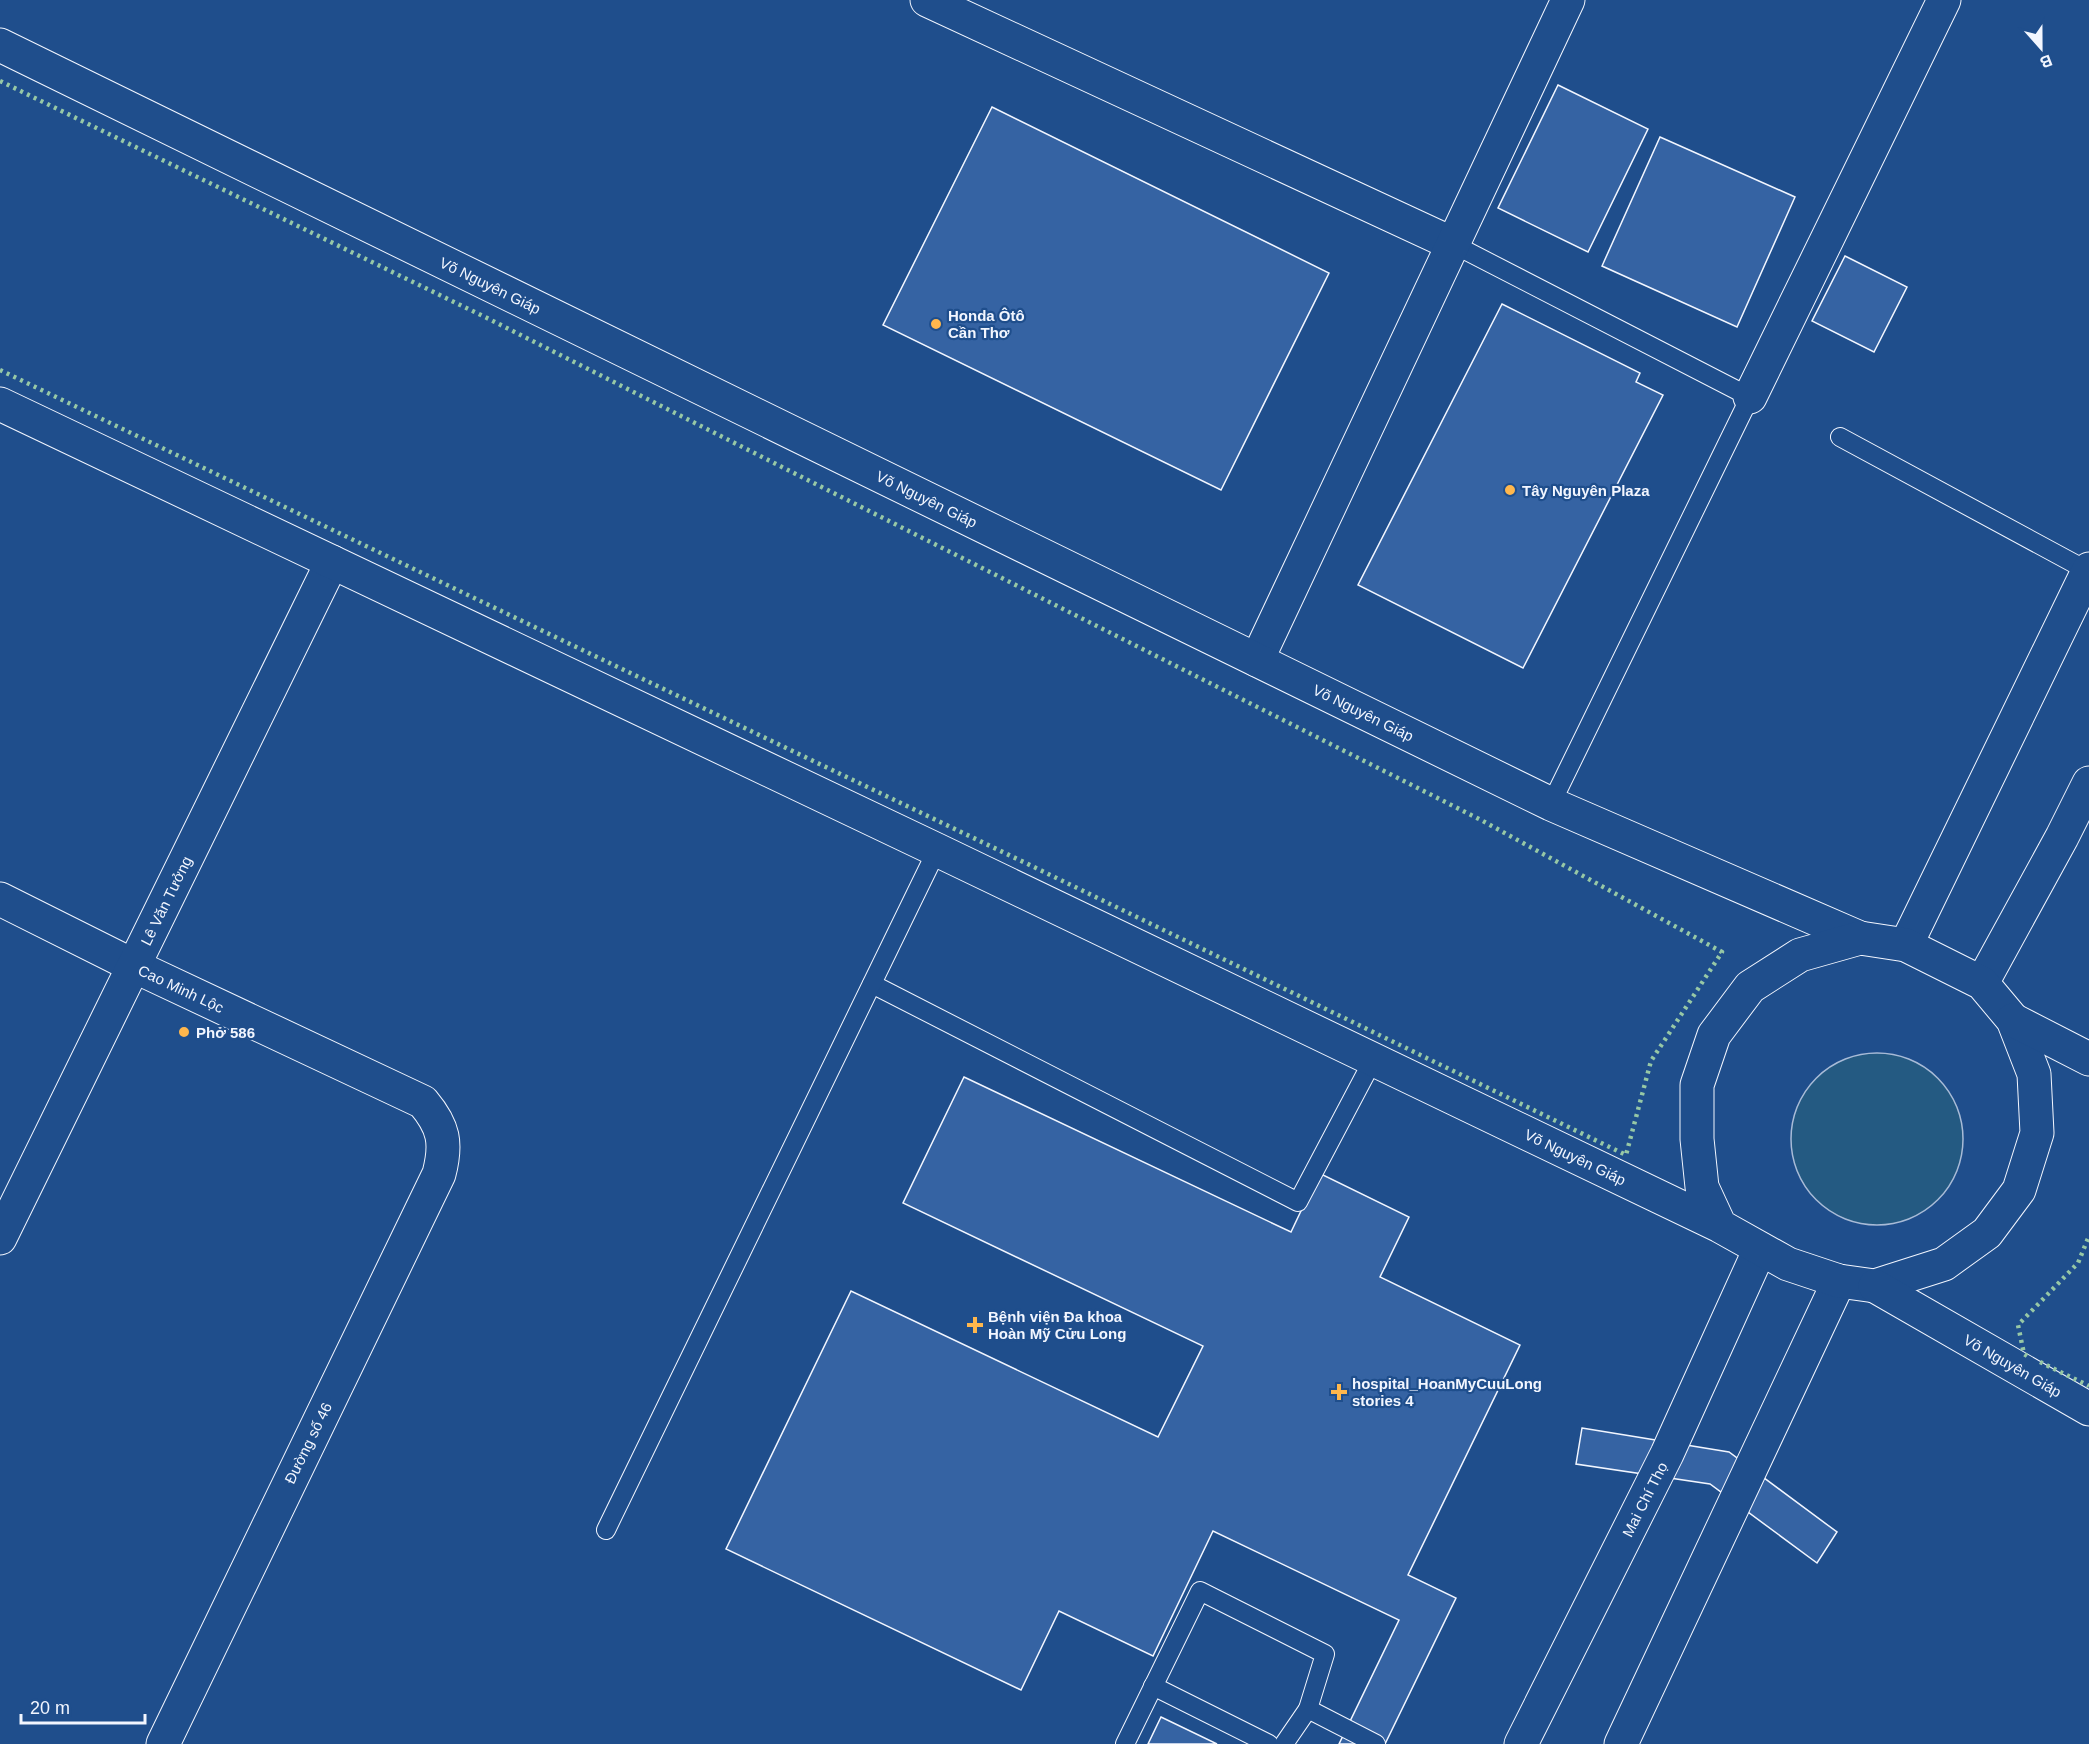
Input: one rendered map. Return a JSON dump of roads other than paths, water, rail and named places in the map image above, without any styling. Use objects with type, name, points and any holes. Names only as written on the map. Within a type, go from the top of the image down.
[{"type":"main road","points":[[927,0],[1453,244]]},
{"type":"main road","points":[[1257,660],[1568,0]]},
{"type":"main road","points":[[1750,397],[1944,0]]},
{"type":"main road","name":"Võ Nguyên Giáp","points":[[0,45],[1551,804],[1860,938]]},
{"type":"main road","name":"Võ Nguyên Giáp","points":[[0,404],[1720,1226],[1788,1264],[1839,1281],[1875,1286],[2089,1409]]},
{"type":"main road","name":"Lê Văn Tưởng","points":[[0,1238],[332,562]]},
{"type":"main road","points":[[1906,945],[2089,570]]},
{"type":"main road","points":[[1982,983],[2089,783]]},
{"type":"main road","name":"Cao Minh Lộc","points":[[0,900],[134,966],[423,1102],[436,1117],[443,1139]]},
{"type":"main road","points":[[1720,1226],[1702,1187],[1697,1139],[1697,1085],[1714,1035],[1750,987],[1800,955],[1860,938],[1906,945],[1982,983],[2013,1020],[2034,1074],[2037,1133],[2019,1190],[1987,1233],[1944,1264],[1875,1286]]},
{"type":"main road","points":[[2013,1020],[2089,1059]]},
{"type":"main road","name":"Đường số 46","points":[[163,1744],[439,1174],[443,1157],[443,1139]]},
{"type":"main road","name":"Mai Chí Thọ","points":[[1521,1744],[1667,1454],[1760,1249]]},
{"type":"main road","points":[[1621,1744],[1839,1281]]},
{"type":"lane","points":[[1453,244],[1750,397],[1551,804]]},
{"type":"lane","points":[[1840,437],[2089,570]]},
{"type":"lane","points":[[606,1530],[937,850]]},
{"type":"lane","points":[[872,984],[1298,1202],[1373,1060]]},
{"type":"lane","points":[[1125,1744],[1200,1591],[1325,1654],[1308,1709],[1284,1744]]},
{"type":"lane","points":[[1153,1686],[1269,1744]]},
{"type":"lane","points":[[1308,1709],[1376,1744]]},
{"type":"place","name":"Honda Ôtô Cần Thơ","points":[[936,324]]},
{"type":"place","name":"Tây Nguyên Plaza","points":[[1510,490]]},
{"type":"place","name":"Phở 586","points":[[184,1032]]},
{"type":"place","name":"Bệnh viện Đa khoa Hoàn Mỹ Cửu Long","points":[[975,1325]]},
{"type":"place","name":"hospital_HoanMyCuuLong stories 4","points":[[1339,1392]]}]
